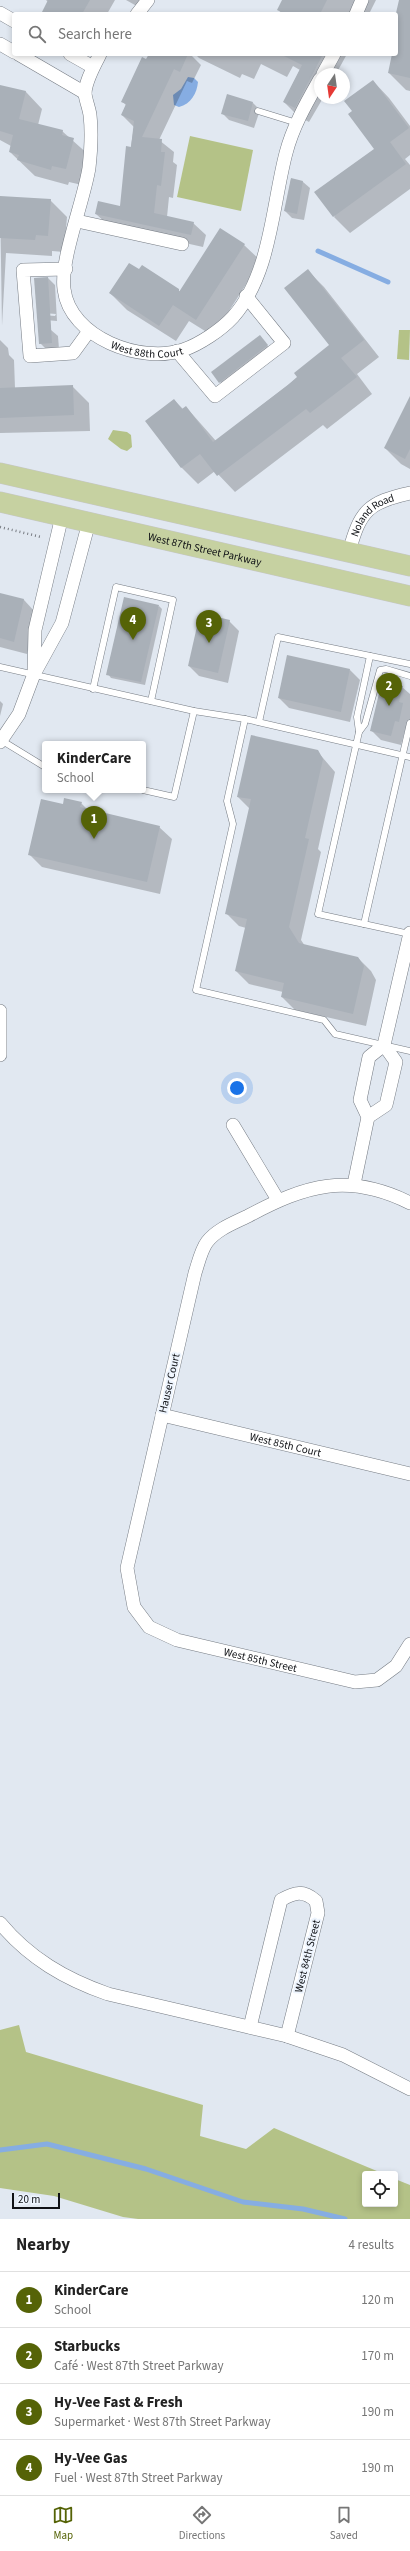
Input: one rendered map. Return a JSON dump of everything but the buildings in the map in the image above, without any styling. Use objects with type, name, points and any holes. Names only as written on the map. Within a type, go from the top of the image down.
[{"type":"main road","points":[[0,473],[410,566]]},
{"type":"main road","name":"West 87th Street Parkway","points":[[0,502],[410,596]]},
{"type":"main road","points":[[62,516],[79,509],[97,506],[221,536],[236,527]]},
{"type":"street","points":[[139,12],[148,0]]},
{"type":"street","points":[[357,12],[362,0]]},
{"type":"street","points":[[0,13],[12,20]]},
{"type":"street","points":[[0,44],[12,51]]},
{"type":"street","points":[[21,56],[85,93]]},
{"type":"street","points":[[74,56],[93,67]]},
{"type":"street","name":"West 88th Court","points":[[99,56],[93,67],[85,93],[92,144],[89,168],[66,269],[64,288],[74,315],[89,331],[108,343],[149,354],[177,351],[196,344],[219,330],[234,316],[246,296],[262,260],[286,152],[297,123],[314,90]]},
{"type":"street","points":[[326,68],[333,56]]},
{"type":"street","points":[[77,221],[182,244]]},
{"type":"street","points":[[66,269],[23,270],[30,356],[73,353],[89,331]]},
{"type":"street","points":[[177,351],[215,396],[284,343],[246,296]]},
{"type":"street","name":"Noland Road","points":[[349,552],[362,514],[372,505],[388,497],[410,493]]},
{"type":"street","points":[[34,674],[35,630],[62,516]]},
{"type":"street","points":[[1,741],[18,714],[34,674],[62,623],[89,522]]},
{"type":"street","points":[[354,1184],[368,1117],[360,1100],[369,1057],[384,1045],[410,934]]},
{"type":"street","points":[[0,1011],[0,1055]]},
{"type":"street","points":[[368,1117],[386,1105],[396,1062],[384,1045]]},
{"type":"street","points":[[233,1125],[278,1200]]},
{"type":"street","name":"Hauser Court","points":[[134,1607],[127,1568],[194,1273],[206,1243],[216,1232],[278,1200],[299,1192],[335,1184],[354,1184],[410,1202]]},
{"type":"street","name":"West 85th Court","points":[[162,1415],[410,1474]]},
{"type":"street","name":"West 85th Street","points":[[134,1607],[149,1627],[177,1640],[355,1682],[377,1680],[396,1666],[410,1644]]},
{"type":"street","name":"West 84th Street","points":[[250,2027],[281,1900],[293,1893],[307,1894],[316,1901],[318,1913],[287,2036]]},
{"type":"street","points":[[0,1923],[26,1950],[51,1969],[82,1985],[108,1994],[287,2036],[343,2055],[410,2089]]},
{"type":"lane","points":[[258,111],[297,123]]},
{"type":"lane","points":[[93,689],[116,587],[173,600],[151,701]]},
{"type":"lane","points":[[258,722],[278,637],[410,664]]},
{"type":"lane","points":[[370,656],[357,717],[359,732],[318,914],[410,934]]},
{"type":"lane","points":[[0,667],[194,711],[246,719],[410,757]]},
{"type":"lane","points":[[359,732],[365,724],[380,670],[386,669],[410,676]]},
{"type":"lane","points":[[146,791],[174,797],[194,711]]},
{"type":"lane","points":[[246,719],[227,801],[233,824],[196,990],[324,1020],[335,1034],[410,1051]]},
{"type":"lane","points":[[364,924],[410,723]]},
{"type":"lane","points":[[1,741],[42,765]]},
{"type":"path","points":[[0,527],[41,537]]},
{"type":"green space","points":[[190,136],[253,150],[241,211],[177,197]]},
{"type":"green space","points":[[399,330],[410,330],[409,360],[397,359]]},
{"type":"green space","points":[[113,430],[127,432],[131,435],[132,447],[127,451],[121,449],[108,439]]},
{"type":"green space","points":[[19,2025],[26,2052],[203,2105],[200,2136],[246,2149],[274,2128],[377,2171],[362,2171],[362,2207],[398,2207],[398,2180],[410,2185],[410,2219],[138,2219],[123,2217],[54,2196],[0,2188],[0,2030]]},
{"type":"water","points":[[188,77],[194,78],[198,82],[196,90],[190,101],[179,107],[174,105],[173,95],[181,89]]},
{"type":"waterway","points":[[318,251],[388,282]]},
{"type":"waterway","points":[[0,2150],[47,2144],[146,2169],[243,2202],[303,2209],[345,2219]]},
{"type":"place","name":"Hy-Vee Gas","points":[[133,640]]},
{"type":"place","name":"Hy-Vee Fast & Fresh","points":[[209,643]]},
{"type":"place","name":"Starbucks","points":[[389,706]]},
{"type":"place","name":"KinderCare","points":[[94,839]]}]
